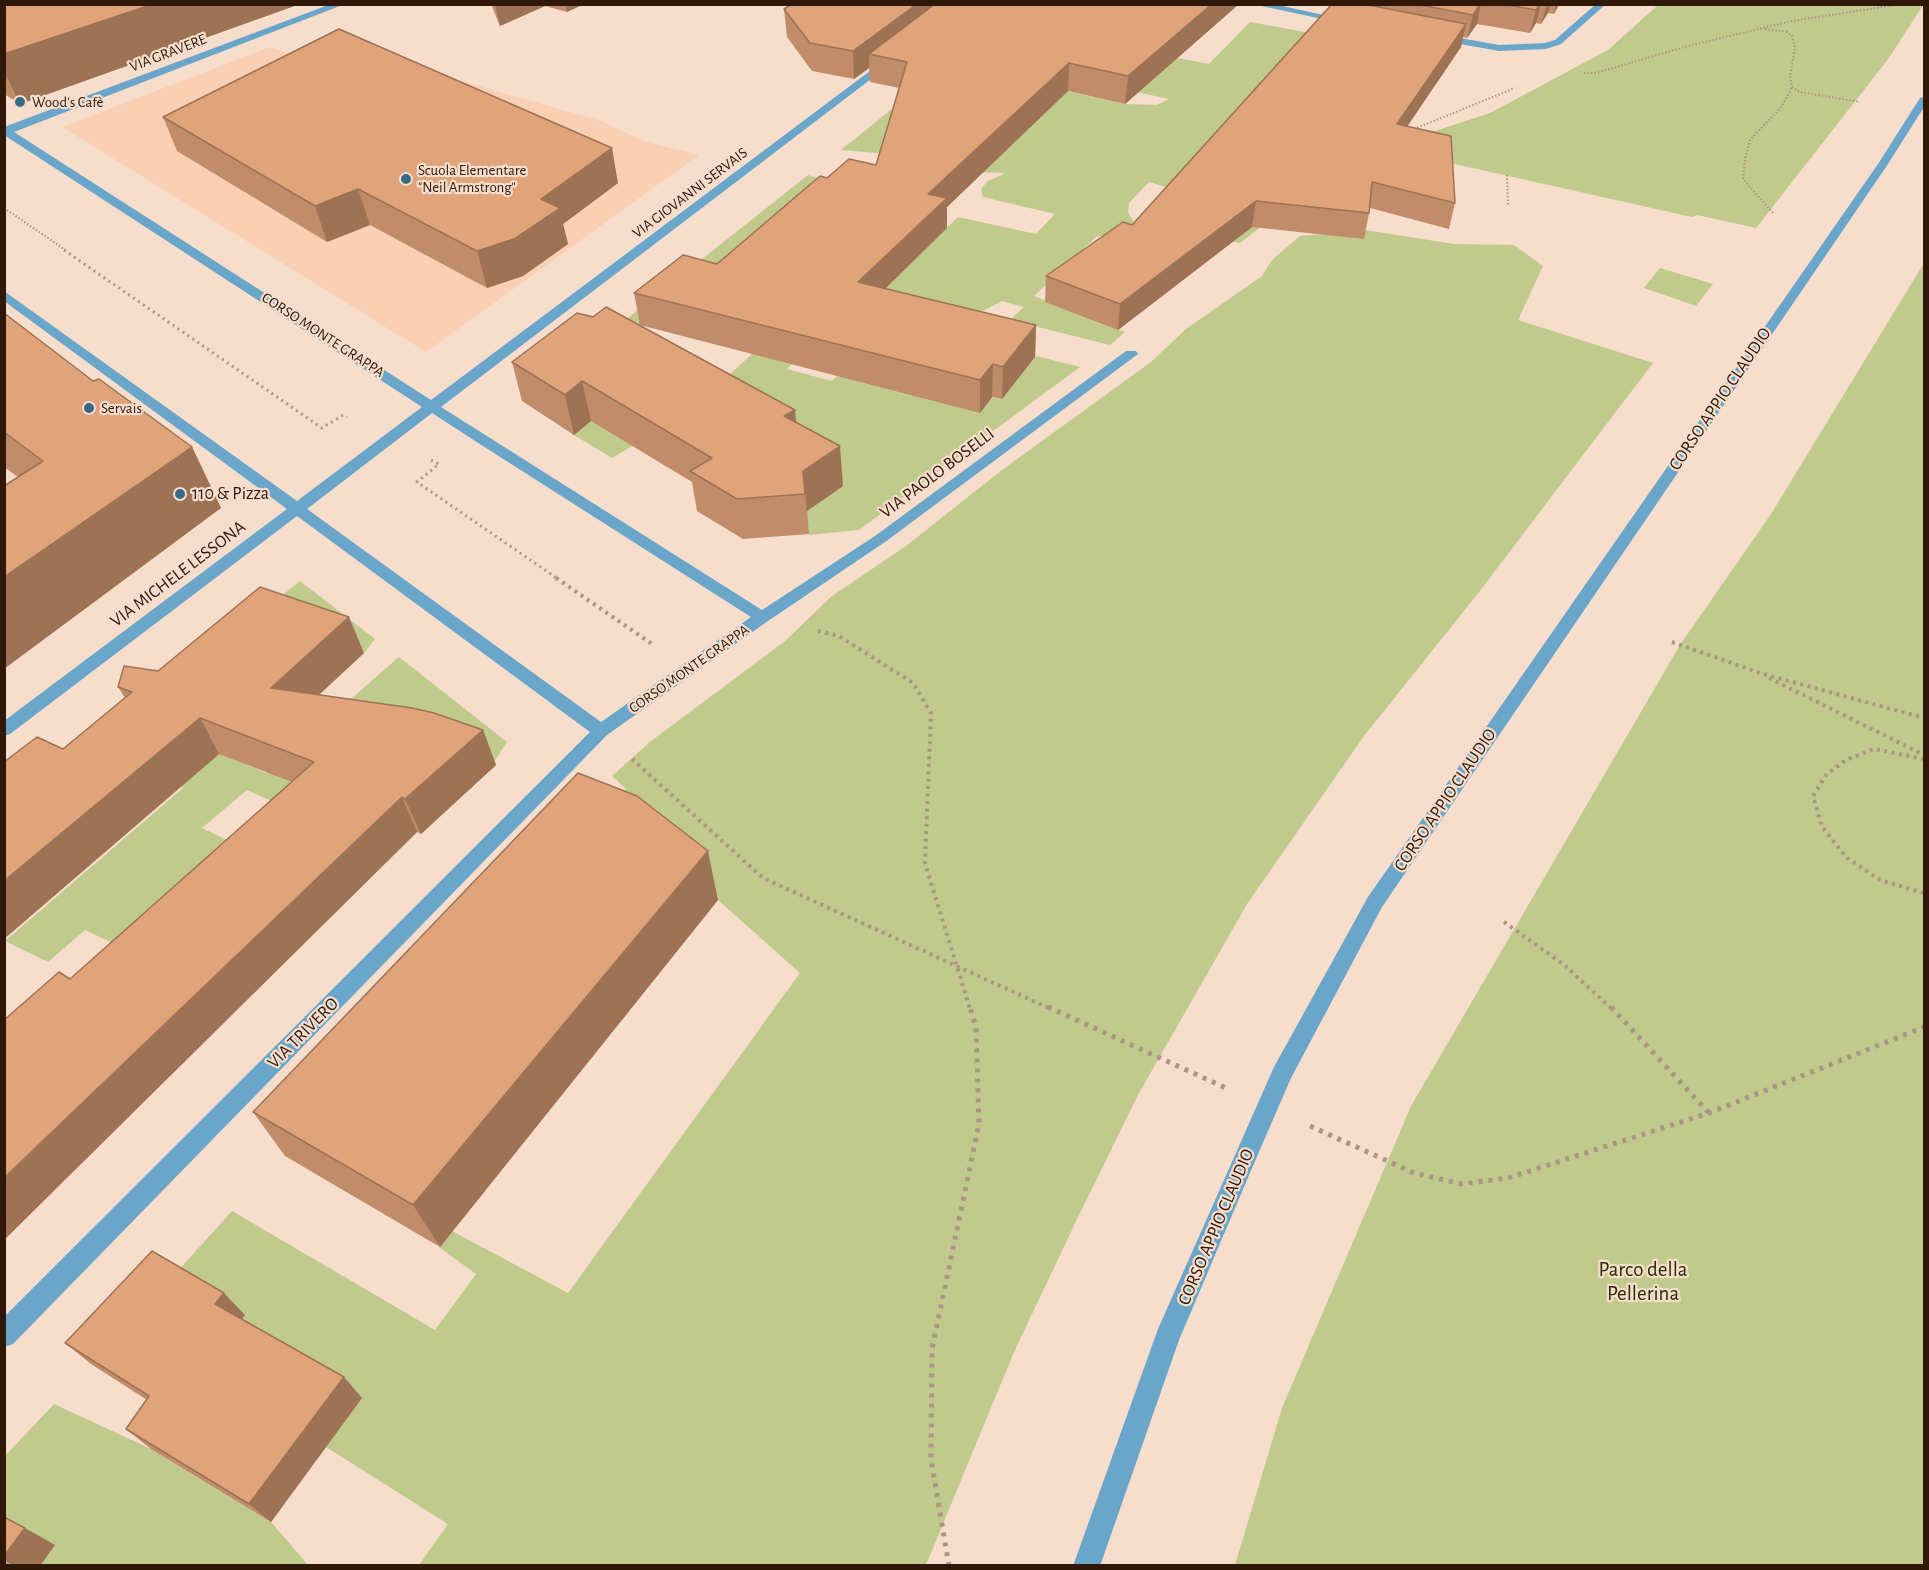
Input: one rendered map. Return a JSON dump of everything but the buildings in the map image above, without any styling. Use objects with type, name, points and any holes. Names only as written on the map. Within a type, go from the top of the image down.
[{"type":"street","name":"VIA GRAVERE","points":[[5,130],[341,4]]},
{"type":"street","points":[[1256,4],[1358,23]]},
{"type":"street","points":[[1427,35],[1499,48],[1530,48],[1558,42],[1602,4]]},
{"type":"street","name":"VIA GIOVANNI SERVAIS","points":[[432,406],[899,54]]},
{"type":"street","name":"CORSO APPIO CLAUDIO","points":[[1086,1566],[1167,1338],[1282,1074],[1375,902],[1883,164],[1924,100]]},
{"type":"street","name":"CORSO MONTE GRAPPA","points":[[5,130],[762,617],[601,731]]},
{"type":"street","points":[[4,295],[601,731]]},
{"type":"street","points":[[4,316],[20,307]]},
{"type":"street","name":"VIA PAOLO BOSELLI","points":[[762,617],[880,539],[1131,354]]},
{"type":"street","name":"VIA MICHELE LESSONA","points":[[4,730],[432,406]]},
{"type":"street","name":"VIA TRIVERO","points":[[4,1335],[601,731]]},
{"type":"path","points":[[1574,73],[1596,73],[1792,21],[1902,4]]},
{"type":"path","points":[[1759,28],[1787,32],[1792,36],[1795,47],[1790,77],[1792,87],[1782,106],[1750,140],[1745,159],[1743,179],[1773,213]]},
{"type":"path","points":[[1407,132],[1524,84]]},
{"type":"path","points":[[1792,87],[1800,92],[1860,102]]},
{"type":"path","points":[[1507,175],[1508,205]]},
{"type":"path","points":[[762,617],[839,636],[913,683],[931,713],[925,863],[976,1027],[979,1124],[932,1349],[931,1459],[949,1566]]},
{"type":"path","points":[[1672,642],[1760,673],[1924,718]]},
{"type":"path","points":[[1760,673],[1924,757]]},
{"type":"path","points":[[601,731],[763,878],[1231,1090]]},
{"type":"path","points":[[1924,757],[1874,749],[1846,760],[1826,775],[1813,796],[1822,827],[1847,858],[1880,880],[1924,893]]},
{"type":"path","points":[[1504,922],[1563,964],[1614,1010],[1709,1113]]},
{"type":"path","points":[[1307,1124],[1414,1173],[1462,1184],[1508,1178],[1709,1113],[1924,1027]]},
{"type":"shaded area","name":"Scuola Elementare \"Neil Armstrong\"","points":[[270,47],[378,85],[413,67],[601,121],[646,142],[699,155],[426,352],[62,127]]},
{"type":"green space","points":[[1658,5],[1923,5],[1889,58],[1756,228],[1697,215],[1692,217],[1383,148],[1490,113],[1608,50]]},
{"type":"green space","points":[[1250,22],[1349,40],[1383,148],[1315,185],[1240,243],[1178,229],[1169,188],[1149,182],[1129,203],[1128,212],[1135,225],[1129,230],[1096,237],[1034,296],[1125,332],[1110,345],[1010,320],[1024,307],[1002,301],[981,312],[916,296],[888,321],[844,310],[787,369],[832,381],[837,376],[1002,399],[1036,356],[1080,367],[859,530],[809,535],[807,511],[712,399],[612,458],[574,435],[614,399],[728,376],[777,331],[688,286],[639,325],[624,321],[808,175],[851,189],[919,255],[958,217],[1036,234],[1055,214],[983,197],[981,189],[988,181],[1006,173],[974,172],[889,154],[841,150],[903,100],[1057,89],[1125,104],[1157,105],[1169,99],[1050,73],[1112,45],[1209,64]]},
{"type":"green space","points":[[1365,230],[1454,244],[1514,245],[1543,266],[1518,320],[1653,363],[1479,592],[1364,736],[1247,904],[1139,1093],[1079,1215],[1014,1352],[926,1565],[419,1565],[448,1524],[326,1447],[362,1398],[237,1326],[244,1316],[175,1274],[232,1211],[435,1330],[476,1274],[439,1247],[452,1231],[568,1293],[800,973],[718,900],[650,845],[593,823],[626,789],[612,776],[651,741],[785,641],[832,596],[906,546],[1002,470],[1151,362],[1186,329],[1262,276],[1272,260],[1300,236]]},
{"type":"green space","name":"Parco della Pellerina","points":[[1924,263],[1924,1565],[1235,1565],[1282,1408],[1411,1106],[1680,645],[1771,514]]},
{"type":"green space","points":[[1660,268],[1713,284],[1696,306],[1644,288]]},
{"type":"green space","points":[[300,581],[375,639],[364,653],[245,764],[266,773],[399,657],[507,742],[486,774],[471,756],[349,836],[247,790],[202,828],[233,843],[136,954],[85,930],[48,962],[5,941],[183,788],[94,747]]},
{"type":"green space","points":[[54,1404],[151,1449],[271,1522],[308,1565],[40,1565],[5,1518],[4,1457]]},
{"type":"place","name":"Wood's Cafè","points":[[20,102]]},
{"type":"place","name":"Scuola Elementare \"Neil Armstrong\"","points":[[406,179]]},
{"type":"place","name":"Servais","points":[[89,408]]},
{"type":"place","name":"110 & Pizza","points":[[180,494]]}]
